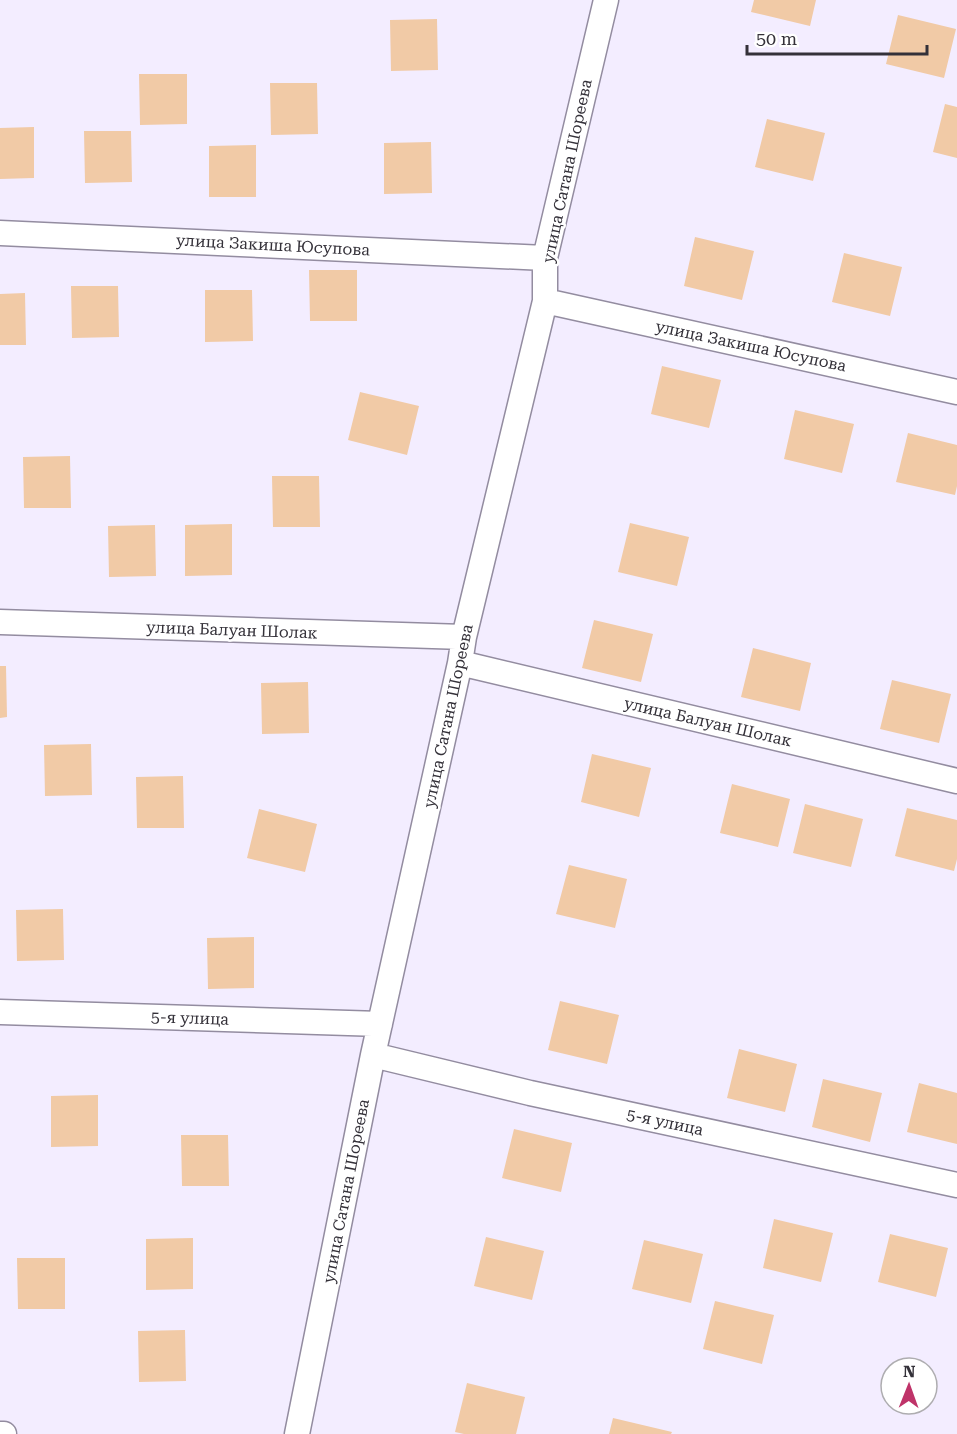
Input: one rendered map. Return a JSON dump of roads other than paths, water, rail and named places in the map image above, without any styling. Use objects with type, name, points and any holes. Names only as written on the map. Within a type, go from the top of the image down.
[{"type":"street","name":"улица Сатана Шореева","points":[[297,1434],[373,1055],[464,637],[545,301],[545,258],[606,0]]},
{"type":"street","name":"улица Закиша Юсупова","points":[[0,233],[545,258]]},
{"type":"street","name":"улица Закиша Юсупова","points":[[545,301],[957,392]]},
{"type":"street","name":"улица Балуан Шолак","points":[[0,622],[464,637]]},
{"type":"street","name":"улица Балуан Шолак","points":[[460,663],[957,781]]},
{"type":"street","name":"5-я улица","points":[[0,1012],[380,1024]]},
{"type":"street","name":"5-я улица","points":[[373,1055],[530,1093],[957,1185]]}]
